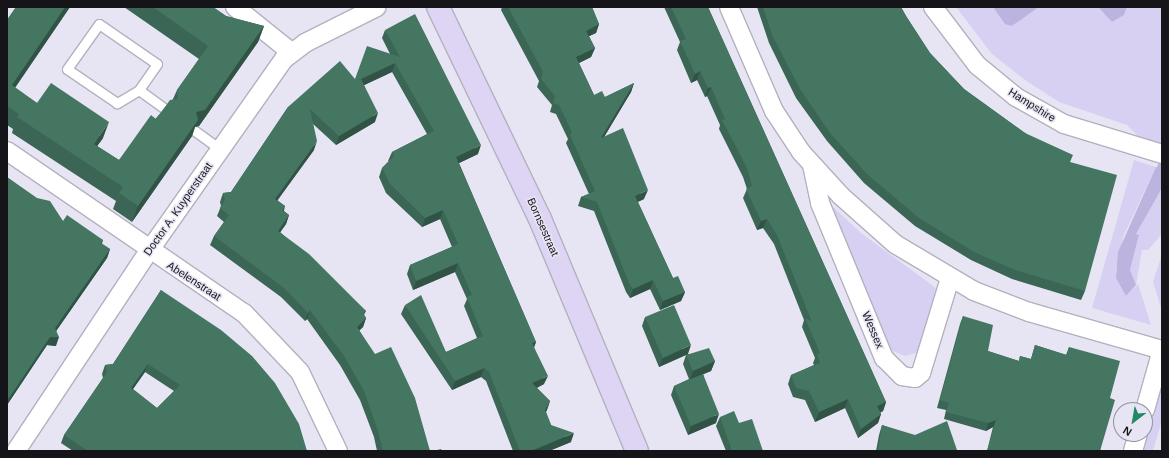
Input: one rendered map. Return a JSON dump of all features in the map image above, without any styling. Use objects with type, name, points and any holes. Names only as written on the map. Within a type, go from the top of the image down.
[{"type":"main road","name":"Bornsestraat","points":[[438,7],[540,219],[638,451]]},
{"type":"street","points":[[235,7],[291,52]]},
{"type":"street","name":"Doctor A. Kuyperstraat","points":[[17,446],[149,251],[220,149],[291,52],[377,7]]},
{"type":"street","name":"Wessex","points":[[729,7],[774,111],[812,165],[869,223],[950,278],[1003,303],[1162,350]]},
{"type":"street","name":"Hampshire","points":[[933,7],[977,65],[1016,97],[1064,124],[1158,153]]},
{"type":"street","name":"Abelenstraat","points":[[7,151],[149,251],[244,313],[269,337],[300,372],[338,451]]},
{"type":"street","name":"Wessex","points":[[812,165],[820,203],[884,358],[902,376],[914,378],[921,373],[950,278]]},
{"type":"street","points":[[1147,402],[1162,350]]},
{"type":"lane","points":[[99,24],[157,64],[139,90],[116,103],[67,69],[99,24]]},
{"type":"lane","points":[[139,90],[168,111]]},
{"type":"lane","points":[[196,131],[220,149]]},
{"type":"shaded area","points":[[956,7],[993,7],[1005,23],[1012,26],[1039,7],[1098,7],[1112,22],[1124,15],[1127,7],[1162,7],[1162,144],[1141,139],[1127,125],[1059,102],[1025,80],[992,54]]},
{"type":"shaded area","points":[[993,7],[1039,7],[1012,26],[1005,24]]},
{"type":"shaded area","points":[[1098,7],[1127,7],[1124,15],[1112,22]]},
{"type":"shaded area","points":[[1134,160],[1156,167],[1123,237],[1116,271],[1126,296],[1138,284],[1151,325],[1092,308]]},
{"type":"shaded area","points":[[1156,167],[1162,169],[1162,188],[1136,234],[1139,235],[1130,270],[1136,285],[1126,296],[1116,278],[1118,252]]},
{"type":"shaded area","points":[[1162,188],[1162,234],[1148,250],[1142,250],[1136,285],[1130,270],[1139,236],[1136,234]]},
{"type":"shaded area","points":[[828,202],[861,233],[936,288],[919,352],[905,356],[888,349]]},
{"type":"shaded area","points":[[1162,254],[1162,311],[1153,282]]},
{"type":"shaded area","points":[[1162,380],[1162,420],[1153,451],[1142,451],[1145,442],[1153,442],[1153,412]]},
{"type":"building","points":[[16,7],[65,7],[12,85],[37,103],[51,83],[109,122],[94,144],[119,160],[151,115],[156,119],[170,100],[178,99],[177,90],[208,46],[153,7],[213,7],[226,16],[264,26],[205,110],[196,112],[198,120],[138,206],[119,193],[123,187],[17,117],[19,114],[7,106],[7,20]]},
{"type":"building","points":[[508,7],[592,7],[599,24],[586,31],[595,48],[576,57],[594,95],[602,91],[605,97],[634,83],[601,138],[623,128],[648,190],[635,196],[673,278],[678,276],[685,292],[663,301],[653,280],[633,289],[629,283],[597,202],[581,197],[595,191],[570,135],[572,132],[559,105],[553,103],[555,96],[541,79],[543,72]]},
{"type":"building","points":[[671,7],[708,7],[886,402],[877,406],[881,414],[861,429],[848,399],[819,412],[809,391],[796,388],[791,375],[820,363],[817,354],[820,353],[805,318],[812,322],[777,235],[767,219],[761,221],[746,189],[752,186],[747,168],[722,120],[725,119],[711,87],[708,88],[700,71],[695,74],[680,41],[686,39]]},
{"type":"building","points":[[763,7],[901,7],[930,53],[964,89],[1025,133],[1073,155],[1070,162],[1117,175],[1085,291],[1015,270],[974,252],[919,218],[867,174],[830,133],[800,89],[772,35]]},
{"type":"building","points":[[415,14],[481,145],[456,157],[536,342],[532,343],[548,376],[532,383],[550,401],[545,410],[551,425],[574,433],[531,451],[520,451],[489,372],[484,368],[455,381],[405,305],[421,295],[446,352],[483,336],[467,297],[472,295],[458,263],[416,281],[410,265],[458,244],[443,210],[425,218],[390,184],[382,168],[394,156],[392,152],[434,131],[395,63],[361,79],[378,113],[339,136],[310,109],[317,141],[275,199],[285,206],[282,210],[289,215],[278,231],[309,254],[366,311],[363,313],[366,318],[357,327],[375,354],[391,347],[415,398],[430,451],[383,451],[377,428],[364,391],[344,356],[310,310],[308,313],[284,288],[214,236],[229,215],[220,208],[225,200],[223,193],[231,192],[288,107],[340,61],[355,79],[367,46],[400,57],[385,30]]},
{"type":"building","points":[[7,177],[37,198],[50,201],[63,221],[67,215],[103,240],[101,243],[110,249],[55,328],[59,337],[50,337],[9,398],[7,397]]},
{"type":"building","points":[[161,290],[221,330],[252,356],[275,383],[299,424],[307,451],[88,451],[64,435],[107,372],[105,365],[113,364]],"holes":[[[148,364],[180,385],[157,408],[131,388]]]},
{"type":"building","points":[[674,305],[691,345],[663,358],[645,317]]},
{"type":"building","points":[[963,316],[993,325],[988,351],[1019,361],[1020,356],[1031,359],[1035,345],[1067,355],[1069,347],[1120,361],[1110,398],[1115,400],[1113,402],[1113,407],[1100,451],[987,451],[996,420],[988,423],[946,412],[949,403],[940,400]]},
{"type":"building","points":[[709,348],[715,361],[693,371],[686,355]]},
{"type":"building","points":[[703,374],[719,414],[691,426],[674,386]]},
{"type":"building","points":[[734,411],[739,423],[752,419],[763,451],[732,451],[720,417]]},
{"type":"building","points":[[947,421],[957,450],[955,451],[878,451],[882,425],[915,435]]},
{"type":"waterway","points":[[1157,176],[1162,162]]}]
